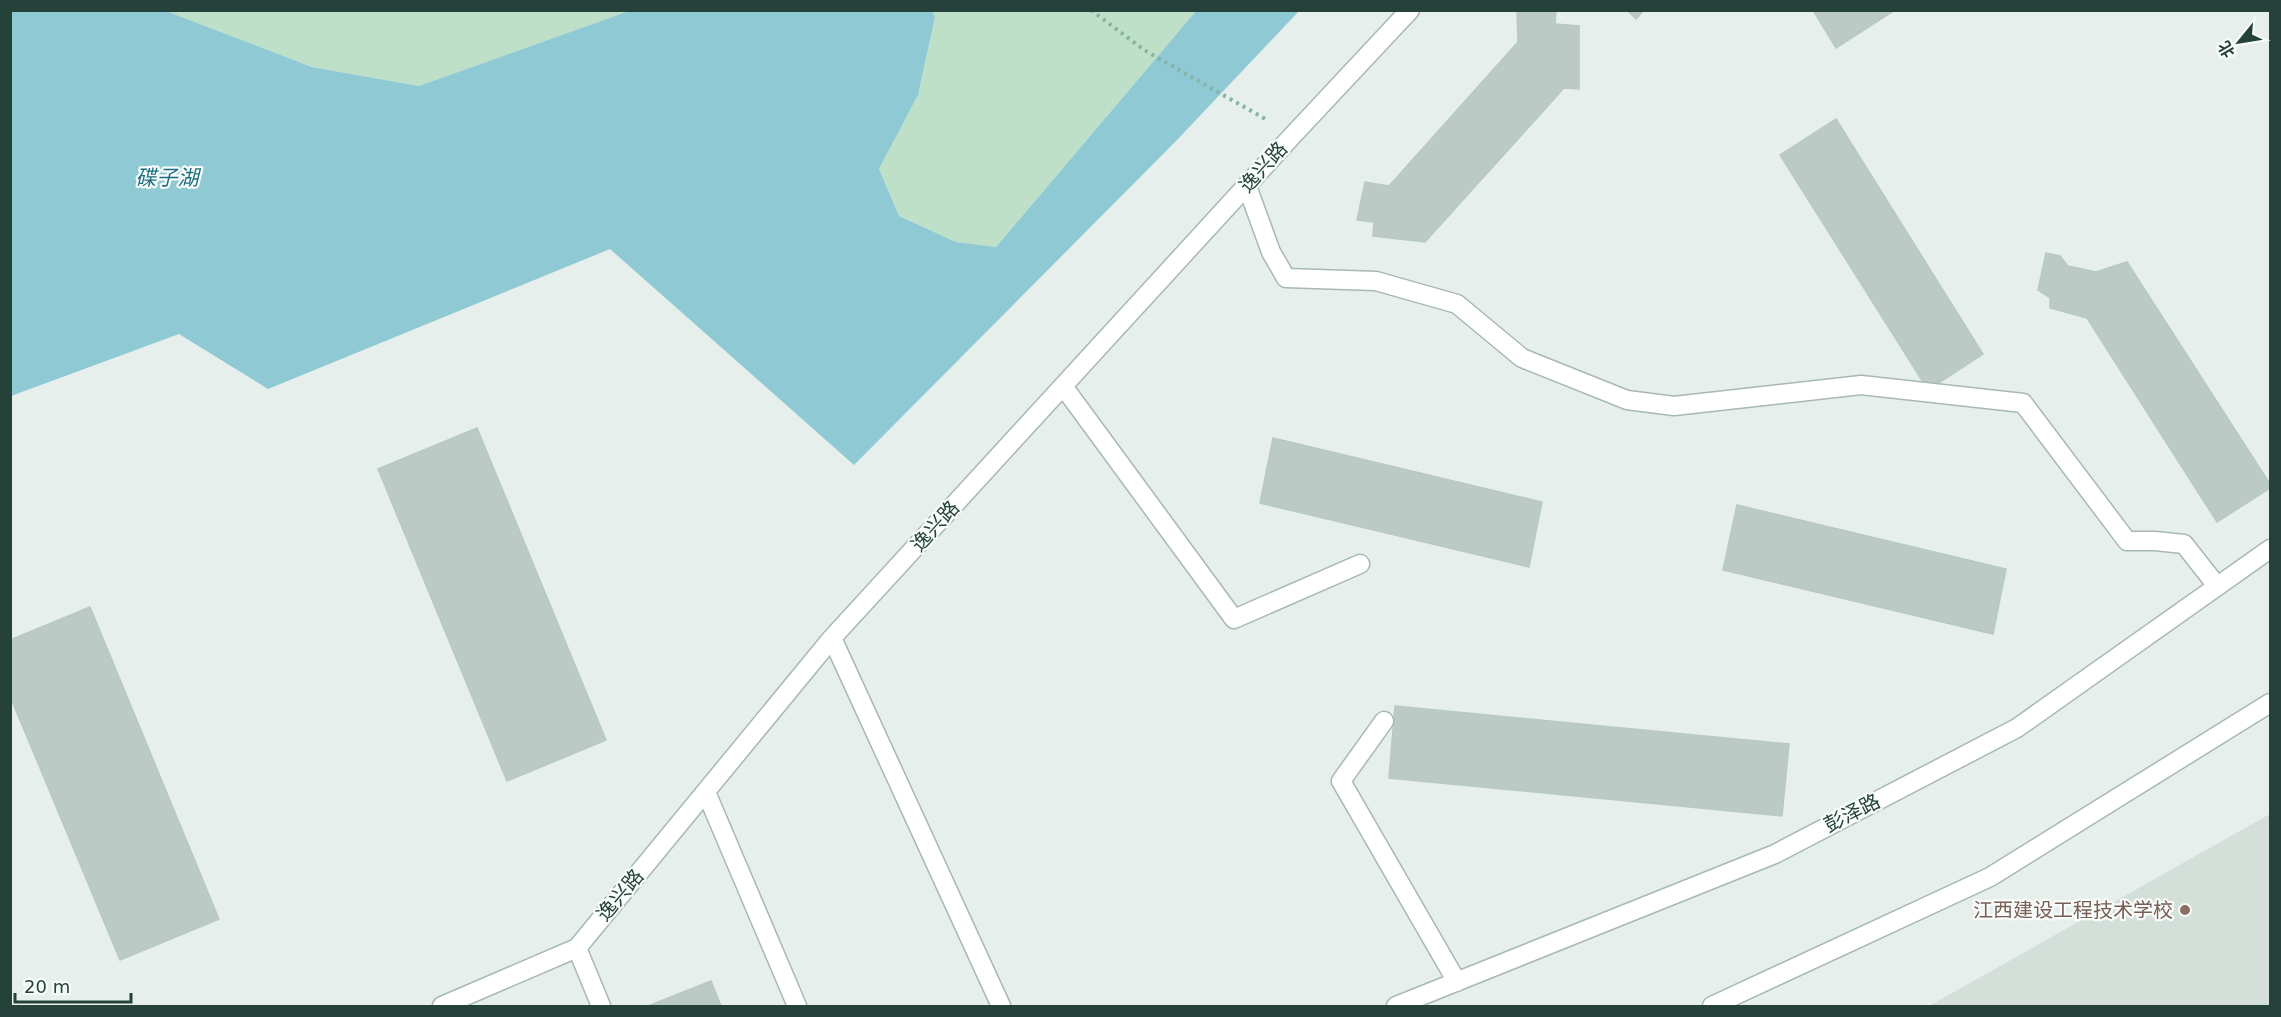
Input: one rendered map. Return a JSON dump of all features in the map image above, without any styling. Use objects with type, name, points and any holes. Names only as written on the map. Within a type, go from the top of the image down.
[{"type":"street","name":"逸兴路","points":[[442,1006],[577,948],[832,638],[1410,10]]},
{"type":"street","points":[[1247,186],[1271,252],[1286,278],[1377,281],[1457,304],[1522,358],[1627,400],[1674,406],[1861,386],[2023,403],[2127,541],[2184,544],[2217,586]]},
{"type":"street","points":[[1063,386],[1234,620],[1359,564]]},
{"type":"street","name":"彭泽路","points":[[1396,1006],[1775,854],[1996,739],[2017,728],[2271,549]]},
{"type":"street","points":[[832,638],[1001,1006]]},
{"type":"street","points":[[1712,1006],[1990,877],[2271,704]]},
{"type":"street","points":[[1384,721],[1341,781],[1457,982]]},
{"type":"street","points":[[705,792],[797,1006]]},
{"type":"street","points":[[577,948],[602,1006]]},
{"type":"path","points":[[1091,10],[1144,50],[1293,135]]},
{"type":"shaded area","name":"江西建设工程技术学校","points":[[2270,814],[2270,1006],[1929,1006]]},
{"type":"green space","points":[[166,11],[629,11],[419,86],[312,67]]},
{"type":"green space","points":[[932,11],[1196,11],[996,247],[956,242],[899,216],[879,169],[918,95],[935,17]]},
{"type":"water","name":"碟子湖","points":[[11,10],[166,11],[312,67],[419,86],[629,11],[932,11],[935,17],[918,95],[879,169],[899,216],[956,242],[996,247],[1196,11],[1299,11],[1177,140],[854,465],[610,249],[268,389],[179,334],[11,396]]},
{"type":"building","points":[[1517,10],[1556,10],[1555,24],[1579,26],[1579,89],[1564,88],[1425,242],[1373,236],[1374,222],[1357,220],[1365,182],[1389,186],[1518,42]]},
{"type":"building","points":[[1627,10],[1644,10],[1636,19]]},
{"type":"building","points":[[1813,10],[1891,10],[1892,12],[1836,48]]},
{"type":"building","points":[[1836,119],[1983,354],[1928,390],[1780,155]]},
{"type":"building","points":[[2046,253],[2060,256],[2068,266],[2096,272],[2127,262],[2270,484],[2270,488],[2217,522],[2087,318],[2050,308],[2050,298],[2038,290]]},
{"type":"building","points":[[477,428],[606,740],[507,781],[378,469]]},
{"type":"building","points":[[1273,438],[1542,502],[1529,567],[1260,503]]},
{"type":"building","points":[[1737,505],[2006,569],[1993,634],[1723,570]]},
{"type":"building","points":[[90,607],[219,919],[120,960],[10,696],[10,640]]},
{"type":"building","points":[[1395,706],[1789,744],[1782,816],[1389,778]]},
{"type":"building","points":[[711,981],[721,1006],[648,1006]]},
{"type":"place","name":"江西建设工程技术学校","points":[[2185,910]]}]
